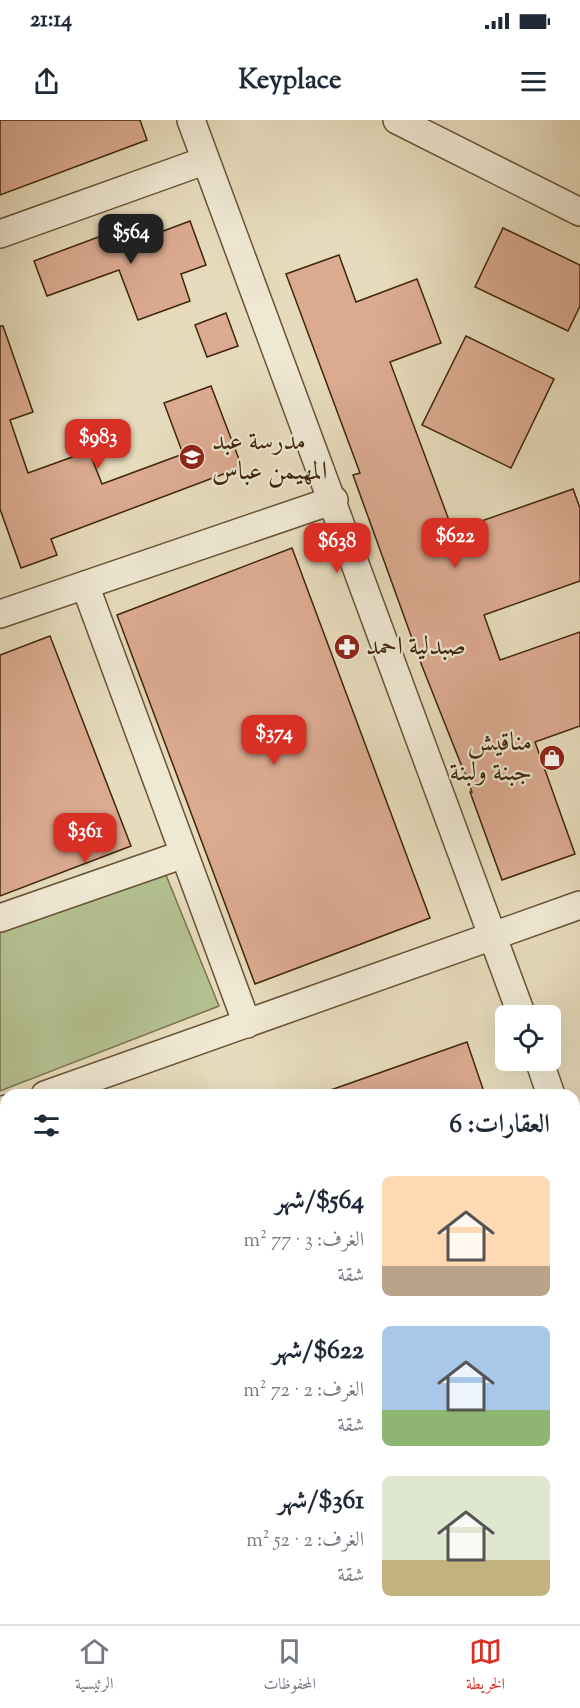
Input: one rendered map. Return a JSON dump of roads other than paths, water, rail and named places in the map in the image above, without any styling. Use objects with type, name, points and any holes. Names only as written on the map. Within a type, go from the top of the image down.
[{"type":"street","points":[[191,120],[204,160],[334,500],[518,1005]]},
{"type":"street","points":[[397,120],[580,212]]},
{"type":"street","points":[[0,234],[204,160]]},
{"type":"street","points":[[0,614],[334,500]]},
{"type":"street","points":[[85,585],[247,1024]]},
{"type":"street","points":[[0,918],[184,854]]},
{"type":"street","points":[[62,1089],[494,938],[580,905]]},
{"type":"street","points":[[543,1071],[549,1089]]},
{"type":"place","name":"مدرسة عبد المهيمن عباس","points":[[192,457]]},
{"type":"place","name":"صبدلية احمد","points":[[347,647]]},
{"type":"place","name":"مناقيش جبنة ولبنة","points":[[552,758]]}]
